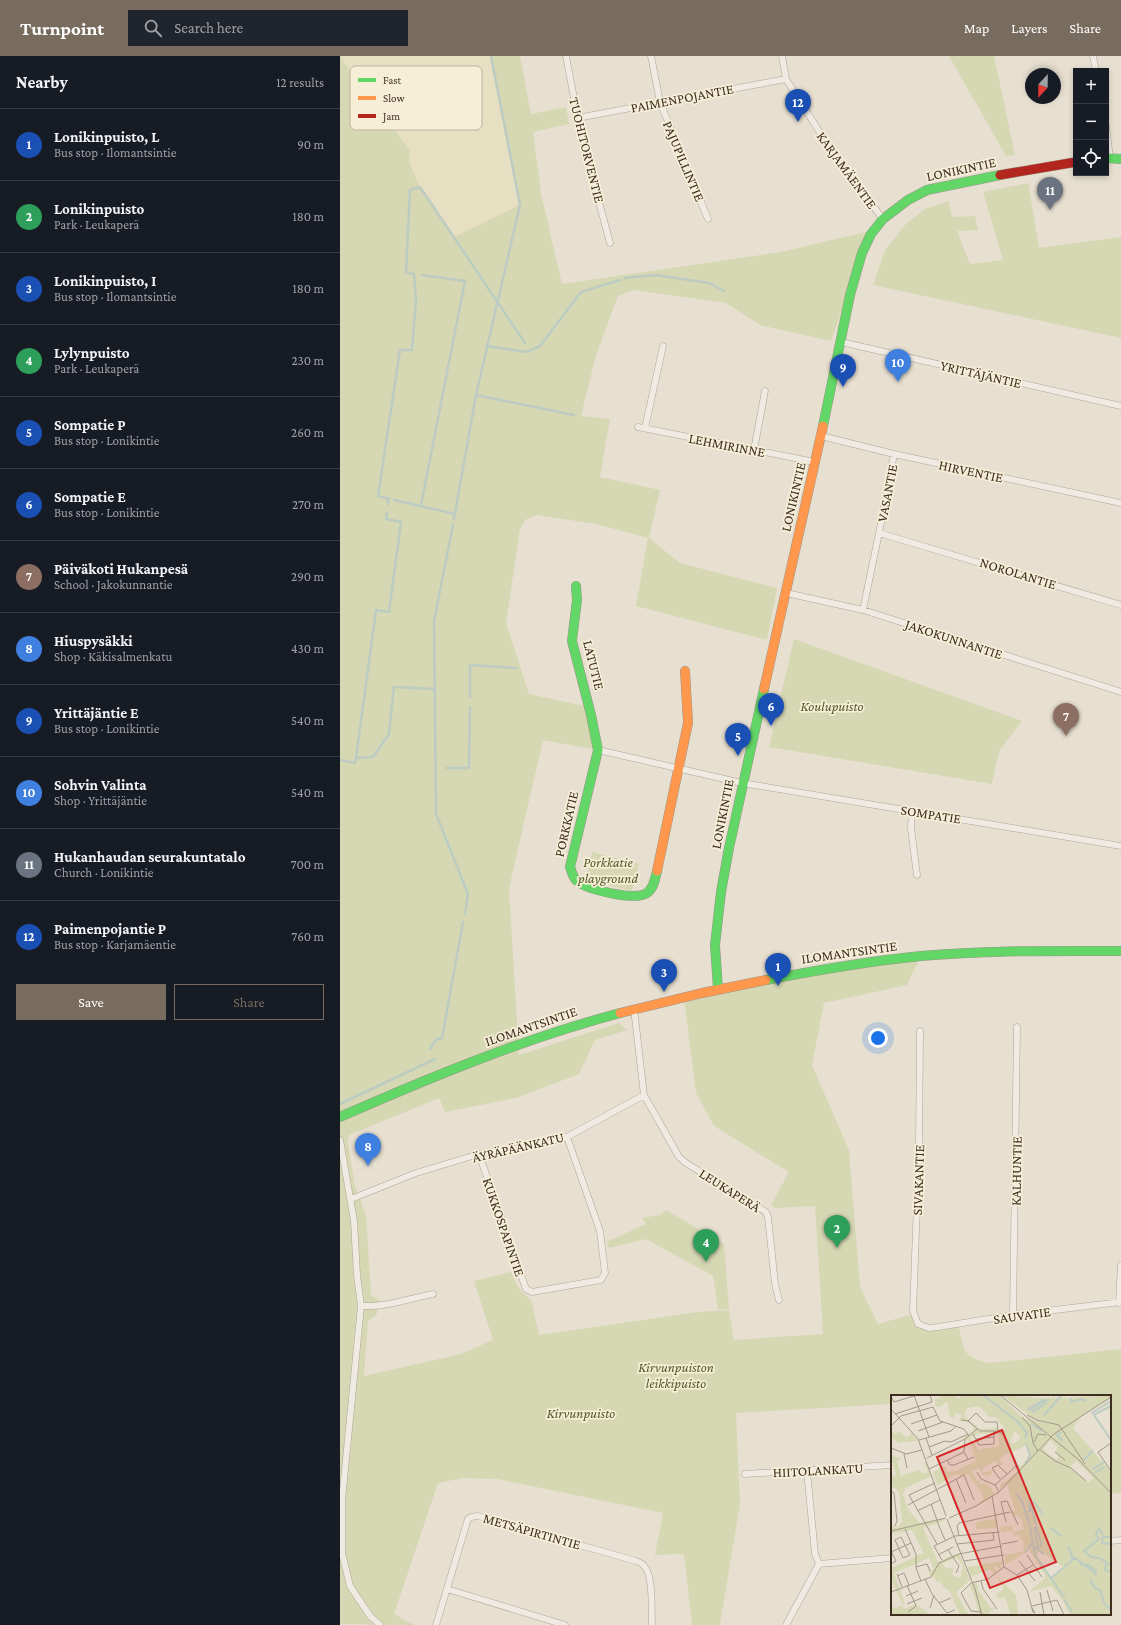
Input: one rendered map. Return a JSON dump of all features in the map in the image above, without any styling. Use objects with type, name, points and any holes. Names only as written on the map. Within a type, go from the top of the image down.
[{"type":"street","name":"TUOHITORVENTIE","points":[[566,56],[577,118],[610,244]]},
{"type":"street","name":"PAJUPILLINTIE","points":[[651,56],[660,102],[708,219]]},
{"type":"street","name":"KARJAMÄENTIE","points":[[782,56],[786,79],[838,161],[883,219]]},
{"type":"street","points":[[1093,56],[1095,68]]},
{"type":"street","name":"PAIMENPOJANTIE","points":[[577,118],[786,79]]},
{"type":"street","points":[[1109,158],[1121,159]]},
{"type":"street","name":"LONIKINTIE","points":[[718,989],[715,946],[721,892],[742,783],[821,436],[850,295],[862,253],[871,234],[883,219],[908,200],[927,190],[971,180],[1073,163]]},
{"type":"street","name":"YRITTÄJÄNTIE","points":[[841,342],[1121,406]]},
{"type":"street","points":[[645,428],[664,346]]},
{"type":"street","points":[[754,450],[765,391]]},
{"type":"street","name":"LEHMIRINNE","points":[[638,427],[815,462]]},
{"type":"street","name":"HIRVENTIE","points":[[821,436],[894,454],[1121,503]]},
{"type":"street","name":"VASANTIE","points":[[863,610],[894,454]]},
{"type":"street","name":"VASANTIE","points":[[879,532],[914,543]]},
{"type":"street","name":"NOROLANTIE","points":[[914,543],[1121,605]]},
{"type":"street","name":"LATUTIE","points":[[576,586],[577,600],[572,641],[591,715],[598,750]]},
{"type":"street","name":"JAKOKUNNANTIE","points":[[786,593],[863,610],[1121,692]]},
{"type":"street","name":"PORKKATIE","points":[[598,750],[570,867],[572,874],[577,881],[586,885],[631,896],[640,896],[646,894],[654,884],[679,769],[688,724],[685,671]]},
{"type":"street","points":[[598,750],[742,783]]},
{"type":"street","name":"SOMPATIE","points":[[742,783],[1121,846]]},
{"type":"street","points":[[912,811],[911,828],[917,876]]},
{"type":"street","name":"ILOMANTSINTIE","points":[[340,1117],[456,1067],[568,1028],[634,1009],[718,989],[827,968],[922,956],[1006,951],[1121,951]]},
{"type":"street","points":[[634,1009],[644,1095]]},
{"type":"street","name":"KALHUNTIE","points":[[1013,1315],[1017,1027]]},
{"type":"street","name":"SIVAKANTIE","points":[[920,1031],[919,1150],[913,1311],[918,1324],[922,1326]]},
{"type":"street","name":"ÄYRÄPÄÄNKATU","points":[[351,1199],[416,1173],[479,1154],[533,1146],[567,1137],[644,1095]]},
{"type":"street","name":"LEUKAPERÄ","points":[[644,1095],[679,1157],[686,1163],[766,1212],[768,1217],[775,1284],[779,1300]]},
{"type":"street","name":"KUKKOSPAPINTIE","points":[[479,1154],[526,1290],[532,1292],[601,1280],[605,1273],[600,1231],[567,1137]]},
{"type":"street","points":[[340,1140],[351,1199],[361,1306],[342,1500],[342,1553],[350,1586],[370,1616],[380,1625]]},
{"type":"street","points":[[1120,1303],[1121,1265]]},
{"type":"street","points":[[361,1306],[387,1305],[433,1294]]},
{"type":"street","name":"SAUVATIE","points":[[922,1326],[938,1327],[1013,1315],[1120,1303]]},
{"type":"street","name":"HIITOLANKATU","points":[[745,1474],[891,1465]]},
{"type":"street","points":[[807,1471],[815,1554],[819,1564]]},
{"type":"street","name":"METSÄPIRTINTIE","points":[[436,1625],[468,1519],[478,1516],[636,1561],[644,1566],[649,1574],[652,1625]]},
{"type":"street","points":[[1111,1541],[1121,1540]]},
{"type":"street","points":[[819,1564],[891,1558]]},
{"type":"street","points":[[786,1625],[819,1564]]},
{"type":"street","points":[[447,1589],[565,1625]]},
{"type":"shaded area","points":[[340,56],[491,56],[520,205],[454,237],[420,187],[409,162],[410,151],[395,130],[482,130],[482,66],[350,66],[350,71]]},
{"type":"green space","points":[[340,56],[350,71],[350,130],[395,130],[410,151],[409,162],[420,187],[454,237],[520,205],[491,56],[520,56],[531,114],[566,107],[569,124],[533,132],[541,193],[562,284],[781,252],[870,231],[831,341],[760,325],[726,303],[633,290],[618,296],[596,355],[581,416],[610,419],[600,477],[660,490],[649,538],[680,563],[777,588],[767,640],[636,606],[648,538],[596,524],[536,515],[525,520],[520,529],[506,623],[529,694],[589,707],[598,750],[543,740],[509,888],[519,1055],[619,1023],[627,1030],[595,1040],[579,1074],[516,1098],[445,1112],[439,1098],[349,1135],[348,1143],[355,1186],[366,1216],[371,1295],[380,1301],[376,1316],[371,1318],[368,1322],[364,1376],[461,1354],[493,1340],[474,1281],[511,1272],[521,1291],[531,1299],[539,1335],[698,1312],[729,1310],[734,1340],[823,1334],[815,1206],[776,1208],[771,1205],[789,1172],[714,1126],[696,1093],[684,998],[921,955],[907,985],[824,1003],[812,1065],[849,1150],[860,1287],[878,1324],[910,1315],[916,1325],[922,1329],[959,1327],[962,1343],[966,1352],[980,1361],[989,1363],[1121,1349],[1121,1493],[1111,1494],[1111,1395],[891,1395],[891,1404],[736,1413],[740,1504],[720,1625],[692,1625],[684,1554],[655,1555],[663,1513],[497,1479],[463,1478],[438,1483],[394,1614],[414,1625],[340,1624]]},
{"type":"green space","points":[[949,56],[994,56],[1015,155],[1006,156]]},
{"type":"green space","points":[[1028,183],[1039,248],[1121,237],[1121,338],[873,285],[885,250],[906,224],[925,209],[949,201],[952,217],[975,216],[978,230],[957,231],[970,264],[1003,260],[983,192]]},
{"type":"green space","name":"Koulupuisto","points":[[794,639],[1022,721],[999,751],[992,784],[769,747]]},
{"type":"green space","name":"Porkkatie playground","points":[[592,852],[639,864],[632,891],[586,880]]},
{"type":"green space","points":[[666,1210],[724,1244],[729,1309],[718,1309],[713,1276],[646,1239],[609,1248],[606,1242],[646,1224],[642,1218],[660,1215]]},
{"type":"waterway","points":[[454,519],[476,395],[520,205],[491,56]]},
{"type":"waterway","points":[[413,274],[406,272],[410,190],[420,187],[525,343]]},
{"type":"waterway","points":[[389,499],[378,496],[400,350],[412,350],[416,301],[413,274]]},
{"type":"waterway","points":[[421,505],[465,281],[422,275]]},
{"type":"waterway","points":[[625,278],[656,275],[709,283],[724,291]]},
{"type":"waterway","points":[[487,346],[527,352],[540,346],[581,292],[620,280]]},
{"type":"waterway","points":[[476,395],[574,415]]},
{"type":"waterway","points":[[388,498],[388,504]]},
{"type":"waterway","points":[[394,500],[455,514]]},
{"type":"waterway","points":[[356,758],[376,610],[389,612],[401,522],[386,519],[387,513]]},
{"type":"waterway","points":[[453,525],[434,621],[436,814],[468,894],[465,914]]},
{"type":"waterway","points":[[470,697],[470,665],[517,668]]},
{"type":"waterway","points":[[340,760],[355,763],[356,758],[373,757],[389,734],[394,687],[435,689]]},
{"type":"waterway","points":[[447,768],[469,768],[470,707]]},
{"type":"waterway","points":[[431,1049],[430,1048],[437,1039],[442,1038],[463,922]]},
{"type":"waterway","points":[[340,1104],[435,1059]]},
{"type":"traffic: fast","points":[[1109,158],[1121,159]]},
{"type":"traffic: fast","points":[[823,426],[850,295],[862,253],[871,234],[883,219],[908,200],[927,190],[1000,175]]},
{"type":"traffic: fast","points":[[576,586],[577,600],[572,641],[591,715],[598,750],[570,867],[574,878],[591,888],[633,896],[647,893],[651,889],[657,871]]},
{"type":"traffic: fast","points":[[718,989],[715,945],[721,892],[729,848],[764,689]]},
{"type":"traffic: fast","points":[[766,980],[882,960],[921,956],[996,952],[1121,951]]},
{"type":"traffic: fast","points":[[340,1117],[478,1060],[584,1023],[620,1013]]},
{"type":"traffic: slow","points":[[764,689],[823,426]]},
{"type":"traffic: slow","points":[[657,871],[688,723],[685,671]]},
{"type":"traffic: slow","points":[[620,1013],[702,993],[766,980]]},
{"type":"traffic: jam","points":[[1000,175],[1073,163]]},
{"type":"place","name":"Paimenpojantie P","points":[[798,122]]},
{"type":"place","name":"Hukanhaudan seurakuntatalo","points":[[1050,210]]},
{"type":"place","name":"Sohvin Valinta","points":[[898,382]]},
{"type":"place","name":"Yrittäjäntie E","points":[[843,387]]},
{"type":"place","name":"Sompatie E","points":[[771,726]]},
{"type":"place","name":"Päiväkoti Hukanpesä","points":[[1066,736]]},
{"type":"place","name":"Sompatie P","points":[[738,756]]},
{"type":"place","name":"Lonikinpuisto, L","points":[[778,986]]},
{"type":"place","name":"Lonikinpuisto, I","points":[[664,992]]},
{"type":"place","name":"Hiuspysäkki","points":[[368,1166]]},
{"type":"place","name":"Lonikinpuisto","points":[[837,1248]]},
{"type":"place","name":"Lylynpuisto","points":[[706,1262]]},
{"type":"park label","name":"Kirvunpuiston leikkipuisto","points":[[676,1376]]},
{"type":"park label","name":"Kirvunpuisto","points":[[581,1413]]}]
